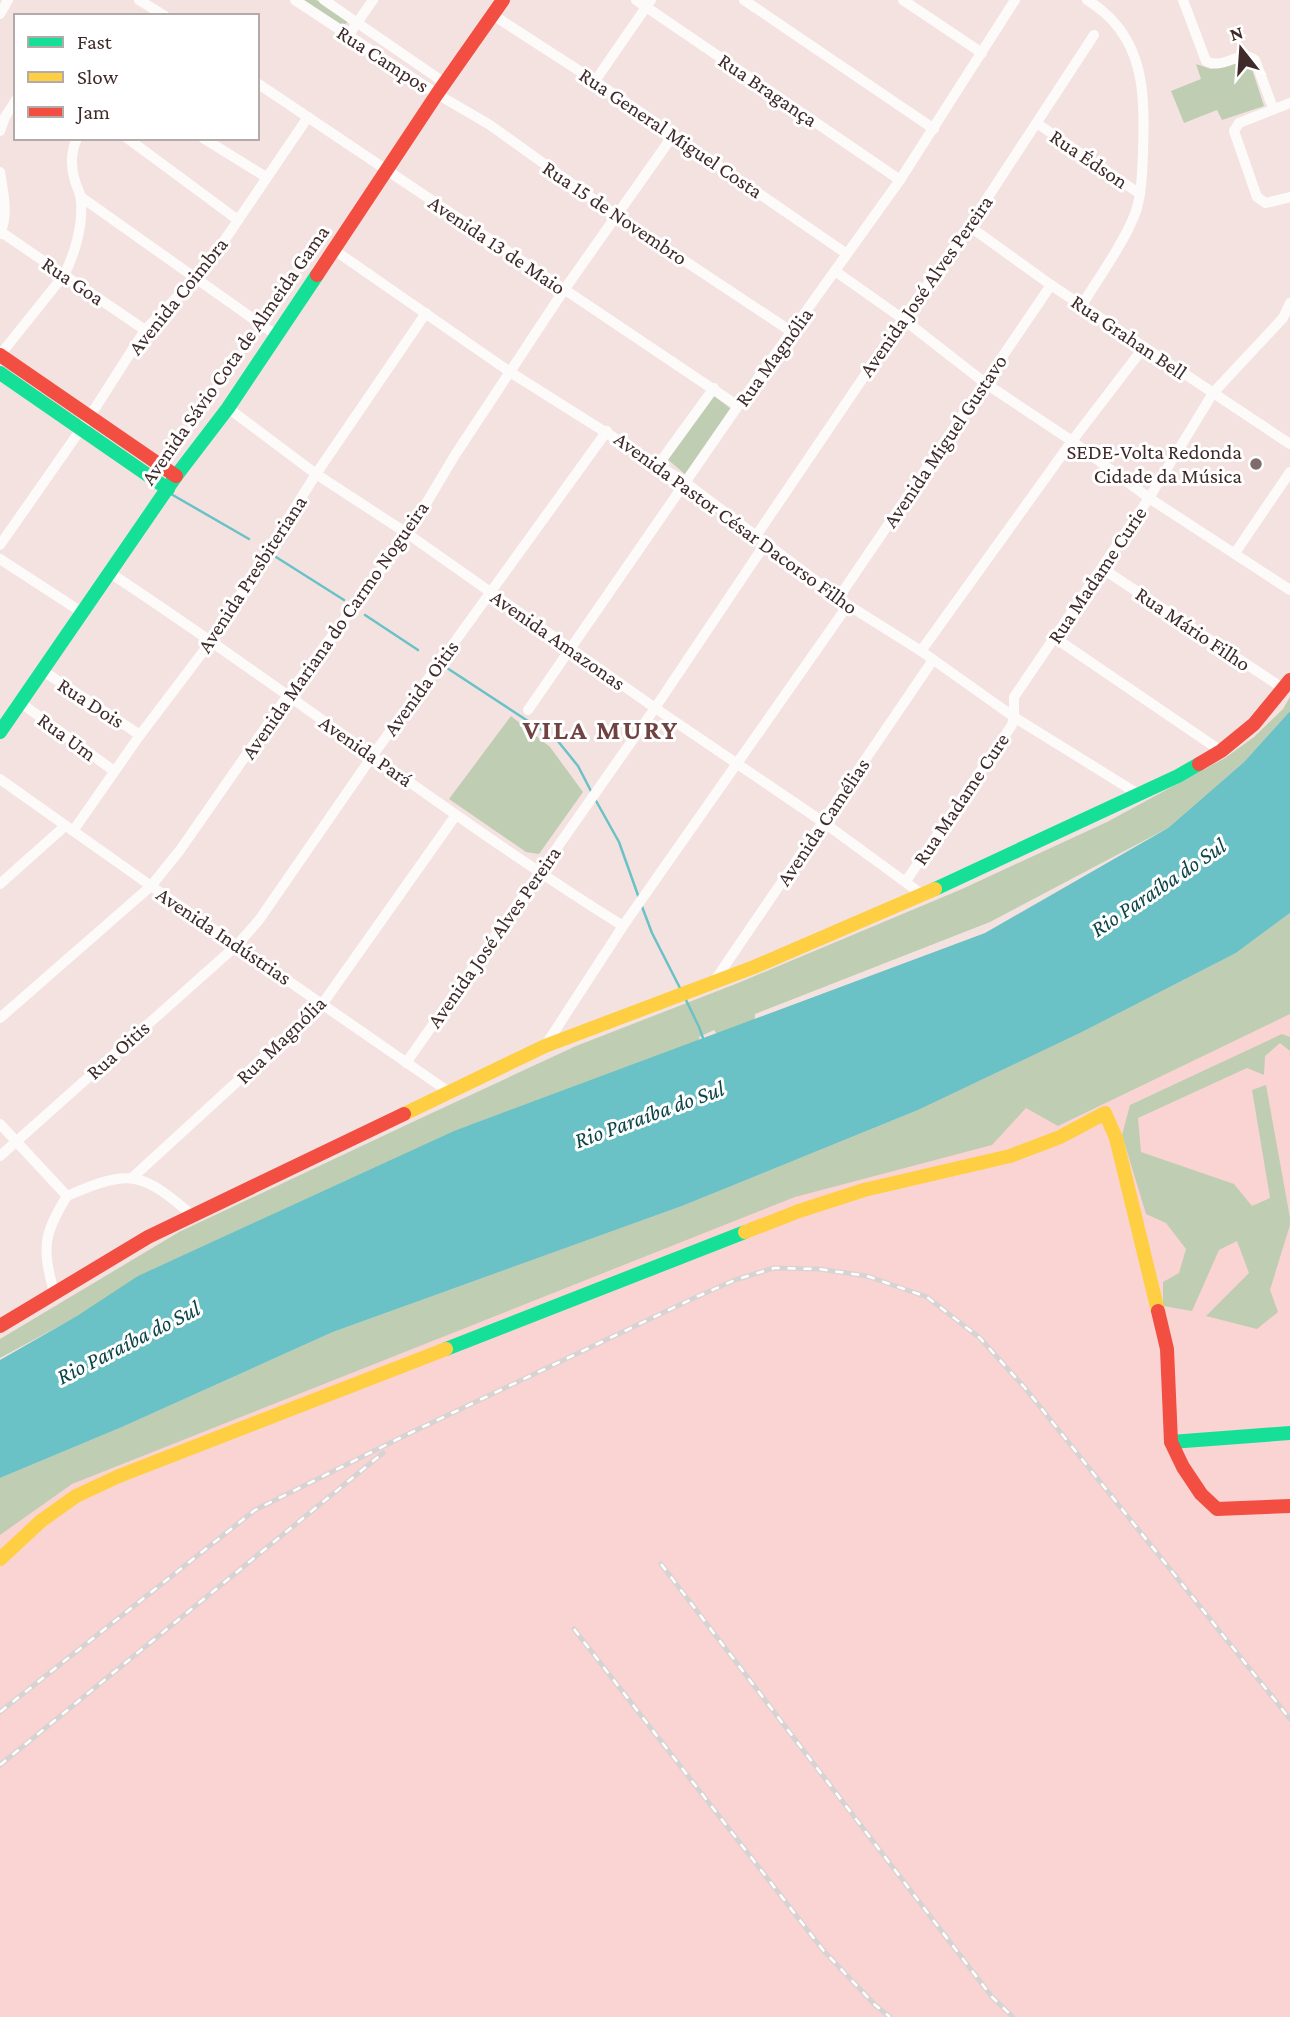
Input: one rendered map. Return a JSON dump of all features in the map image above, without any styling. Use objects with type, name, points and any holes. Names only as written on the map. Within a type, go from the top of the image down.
[{"type":"street","points":[[0,3],[8,0]]},
{"type":"street","points":[[0,13],[8,0]]},
{"type":"street","points":[[139,0],[162,14]]},
{"type":"street","name":"Rua Campos","points":[[295,0],[348,37],[441,89]]},
{"type":"street","name":"Rua Campos","points":[[324,0],[358,22],[441,89]]},
{"type":"street","points":[[348,37],[373,0]]},
{"type":"street","name":"Avenida Sávio Cota de Almeida Gama","points":[[1,727],[21,703],[176,476],[228,408],[503,0]]},
{"type":"street","points":[[744,0],[934,129]]},
{"type":"street","points":[[903,0],[982,53]]},
{"type":"street","name":"Rua Magnólia","points":[[528,710],[738,406],[900,180],[1015,0]]},
{"type":"street","points":[[1082,305],[1136,212],[1140,194],[1144,111],[1138,65],[1130,44],[1118,26],[1087,0]]},
{"type":"street","points":[[1183,0],[1206,61],[1217,65],[1252,57],[1273,108]]},
{"type":"street","points":[[595,81],[644,2]]},
{"type":"street","name":"Rua Bragança","points":[[644,2],[900,180]]},
{"type":"street","name":"Rua General Miguel Costa","points":[[493,15],[595,81],[847,254]]},
{"type":"street","name":"Avenida José Alves Pereira","points":[[406,1063],[655,708],[903,319],[1038,124],[1094,35]]},
{"type":"street","name":"Avenida 13 de Maio","points":[[259,84],[738,406]]},
{"type":"street","name":"Rua 15 de Novembro","points":[[441,89],[617,216],[792,332]]},
{"type":"street","points":[[0,131],[14,103]]},
{"type":"street","points":[[1290,103],[1239,123],[1234,131],[1257,197],[1266,203],[1290,197]]},
{"type":"street","name":"Avenida Coimbra","points":[[0,545],[90,416],[145,330],[198,278],[308,117]]},
{"type":"street","name":"Rua Édson","points":[[1038,124],[1140,194]]},
{"type":"street","name":"Avenida Mariana do Carmo Nogueira","points":[[0,1018],[151,886],[180,850],[288,695],[408,534],[455,455],[564,290],[674,135]]},
{"type":"street","points":[[76,140],[72,154],[72,169],[81,197],[81,215],[74,251],[64,275],[0,355],[176,476]]},
{"type":"street","points":[[130,140],[239,220]]},
{"type":"street","points":[[206,140],[266,177]]},
{"type":"street","points":[[0,172],[5,208],[1,233]]},
{"type":"street","points":[[81,197],[276,335]]},
{"type":"street","name":"Rua Grahan Bell","points":[[969,226],[1051,285],[1290,444]]},
{"type":"street","name":"Rua Goa","points":[[1,233],[145,330]]},
{"type":"street","name":"Avenida Pastor César Dacorso Filho","points":[[334,250],[510,372],[686,483],[848,605],[921,651],[1014,717],[1138,794]]},
{"type":"street","points":[[835,271],[903,319],[985,383],[1072,441],[1149,498],[1290,590]]},
{"type":"street","name":"Avenida Miguel Gustavo","points":[[839,597],[1051,285]]},
{"type":"street","name":"Rua Madame Curie","points":[[1014,717],[1014,698],[1103,569],[1213,393],[1286,320],[1290,303]]},
{"type":"street","name":"Avenida Presbiteriana","points":[[0,884],[69,828],[212,640],[316,474],[426,313]]},
{"type":"street","points":[[921,651],[1072,441],[1144,347]]},
{"type":"street","points":[[0,373],[168,489]]},
{"type":"street","points":[[658,465],[714,388]]},
{"type":"street","name":"Avenida Amazonas","points":[[228,408],[316,474],[408,534],[655,708],[737,762],[923,895]]},
{"type":"street","name":"Avenida Oitis","points":[[237,945],[259,920],[373,755],[607,431]]},
{"type":"street","points":[[1235,553],[1290,472]]},
{"type":"street","points":[[0,559],[83,613]]},
{"type":"street","name":"Rua Mário Filho","points":[[1103,569],[1287,685]]},
{"type":"street","name":"Avenida Pará","points":[[110,573],[212,640],[539,873],[623,926]]},
{"type":"street","points":[[545,1046],[623,926],[848,605]]},
{"type":"street","points":[[1055,638],[1221,751]]},
{"type":"street","name":"Avenida Camélias","points":[[713,983],[933,660]]},
{"type":"street","name":"Rua Dois","points":[[43,671],[140,735]]},
{"type":"street","points":[[0,1326],[148,1237],[545,1046],[691,992],[923,895],[1178,776],[1221,751],[1254,724],[1287,685]]},
{"type":"street","name":"Rua Um","points":[[21,703],[114,771]]},
{"type":"street","name":"Rua Madame Cure","points":[[906,881],[1012,725],[1014,717]]},
{"type":"street","name":"Avenida Indústrias","points":[[0,779],[449,1091]]},
{"type":"street","name":"Rua Magnólia","points":[[133,1177],[323,1003],[456,814]]},
{"type":"street","name":"Rua Oitis","points":[[0,1156],[237,945]]},
{"type":"street","points":[[0,1559],[41,1521],[76,1496],[206,1441],[337,1393],[799,1210],[864,1190],[1010,1156],[1060,1137],[1105,1113],[1116,1138],[1167,1349],[1171,1442],[1201,1494],[1217,1509],[1290,1506]]},
{"type":"street","points":[[0,1124],[67,1196]]},
{"type":"street","points":[[54,1292],[46,1239],[52,1220],[67,1196],[103,1183],[133,1177],[164,1191],[193,1216]]},
{"type":"street","points":[[1171,1442],[1290,1433]]},
{"type":"shaded area","points":[[1290,913],[1290,2017],[0,2017],[0,1478],[1236,953]]},
{"type":"green space","points":[[303,0],[316,0],[347,19],[347,23],[342,25]]},
{"type":"green space","points":[[1250,63],[1264,106],[1222,120],[1217,110],[1184,123],[1171,91],[1201,79],[1196,64],[1211,69]]},
{"type":"green space","points":[[713,395],[731,409],[686,475],[666,458]]},
{"type":"green space","points":[[1290,697],[1290,711],[1244,762],[1168,828],[990,922],[755,1014],[753,1042],[730,1053],[714,1030],[699,1037],[703,1058],[232,1233],[0,1358],[0,1339],[179,1232],[576,1046],[738,983],[962,889],[1107,822],[1225,758],[1254,737],[1283,709]]},
{"type":"green space","points":[[511,716],[550,747],[583,792],[539,854],[526,852],[449,799]]},
{"type":"green space","points":[[1290,913],[1290,1014],[1058,1126],[1026,1108],[992,1145],[795,1197],[72,1484],[0,1535],[0,1478],[122,1427],[333,1332],[682,1206],[918,1110],[1082,1032],[1236,953]]},
{"type":"green space","points":[[1282,1034],[1290,1037],[1290,1051],[1280,1043],[1265,1056],[1264,1075],[1247,1068],[1138,1118],[1141,1152],[1234,1184],[1252,1206],[1270,1198],[1252,1090],[1266,1085],[1290,1218],[1270,1290],[1278,1312],[1257,1329],[1206,1316],[1249,1273],[1237,1241],[1219,1250],[1192,1311],[1163,1306],[1163,1282],[1179,1273],[1186,1249],[1166,1223],[1146,1214],[1122,1135],[1130,1105]]},
{"type":"water","name":"Rio Paraíba do Sul","points":[[1290,711],[1290,913],[1236,953],[1082,1032],[918,1110],[682,1206],[333,1332],[122,1427],[0,1478],[0,1360],[77,1316],[138,1276],[454,1131],[985,933],[1168,828],[1244,762]]},
{"type":"waterway","points":[[171,494],[249,539]]},
{"type":"waterway","points":[[276,557],[344,600]]},
{"type":"waterway","points":[[365,615],[418,650]]},
{"type":"waterway","points":[[447,668],[557,740],[578,766],[592,793]]},
{"type":"waterway","points":[[595,799],[619,842],[639,898]]},
{"type":"waterway","points":[[641,904],[652,933],[681,990]]},
{"type":"waterway","points":[[686,1000],[704,1041]]},
{"type":"railway","points":[[0,1712],[255,1510],[694,1298],[735,1280],[774,1268],[819,1269],[867,1276],[927,1297],[980,1338],[1025,1388],[1290,1719]]},
{"type":"railway","points":[[0,1765],[383,1453]]},
{"type":"railway","points":[[661,1564],[992,1997],[1013,2017]]},
{"type":"railway","points":[[574,1629],[823,1950],[875,2005],[890,2017]]},
{"type":"traffic: fast","points":[[0,732],[176,476],[228,408],[317,275]]},
{"type":"traffic: fast","points":[[0,373],[168,489]]},
{"type":"traffic: fast","points":[[935,889],[1199,764]]},
{"type":"traffic: fast","points":[[446,1349],[745,1232]]},
{"type":"traffic: fast","points":[[1171,1442],[1290,1433]]},
{"type":"traffic: slow","points":[[404,1114],[545,1046],[754,967],[935,889]]},
{"type":"traffic: slow","points":[[745,1232],[864,1190],[1010,1156],[1060,1137],[1105,1113],[1116,1138],[1158,1311]]},
{"type":"traffic: slow","points":[[0,1559],[41,1521],[76,1496],[119,1476],[446,1349]]},
{"type":"traffic: jam","points":[[317,275],[503,0]]},
{"type":"traffic: jam","points":[[0,355],[176,476]]},
{"type":"traffic: jam","points":[[1199,764],[1221,751],[1254,724],[1290,680]]},
{"type":"traffic: jam","points":[[0,1326],[148,1237],[404,1114]]},
{"type":"traffic: jam","points":[[1158,1311],[1167,1349],[1171,1442],[1201,1494],[1217,1509],[1290,1506]]},
{"type":"place","name":"SEDE-Volta Redonda Cidade da Música","points":[[1256,464]]},
{"type":"district","name":"VILA MURY","points":[[601,729]]}]
